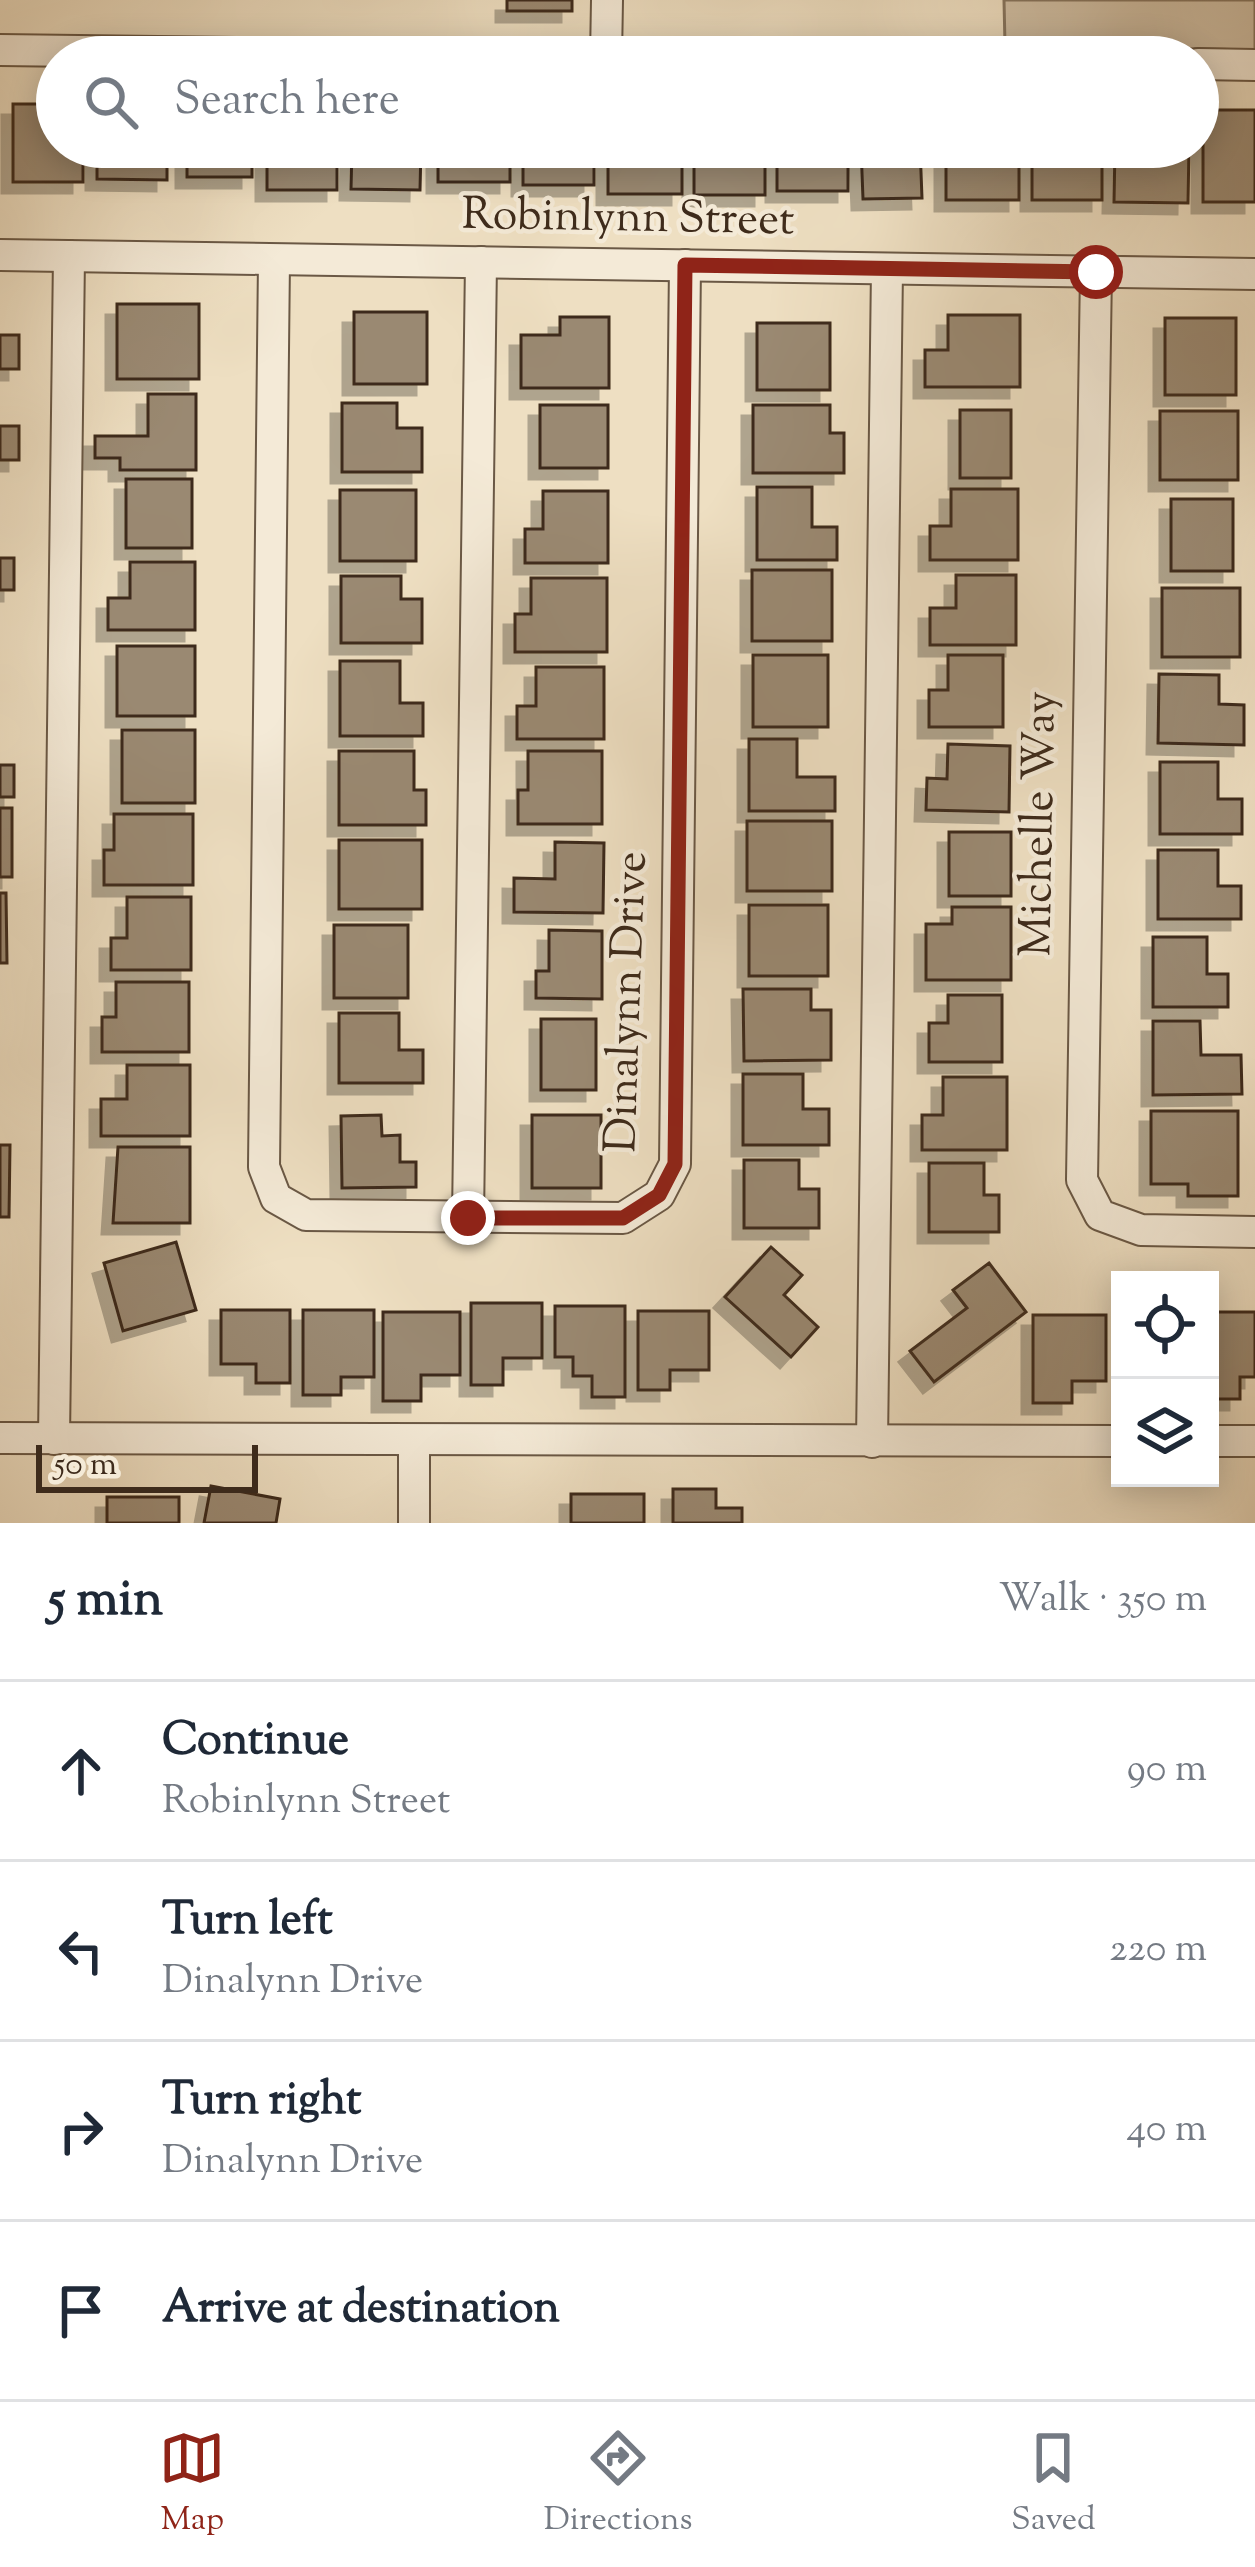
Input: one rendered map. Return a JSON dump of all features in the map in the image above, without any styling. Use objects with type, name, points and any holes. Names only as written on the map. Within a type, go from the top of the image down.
[{"type":"street","points":[[606,36],[607,0]]},
{"type":"street","points":[[0,50],[36,50]]},
{"type":"street","points":[[1219,64],[1255,65]]},
{"type":"street","name":"Robinlynn Street","points":[[0,255],[1255,274]]},
{"type":"street","points":[[53,1439],[69,256]]},
{"type":"street","name":"Dinalynn Drive","points":[[274,260],[263,1167],[276,1198],[306,1215],[468,1218],[623,1218],[659,1195],[675,1164],[685,265]]},
{"type":"street","points":[[468,1218],[481,262]]},
{"type":"street","points":[[872,1442],[887,268]]},
{"type":"street","name":"Michelle Way","points":[[1096,272],[1082,1180],[1100,1215],[1141,1230],[1255,1232]]},
{"type":"street","points":[[0,1438],[414,1443],[1111,1441]]},
{"type":"street","points":[[1219,1441],[1255,1441]]},
{"type":"street","points":[[414,1443],[414,1523]]},
{"type":"shaded area","points":[[1004,0],[1255,0],[1255,50],[1219,49],[1219,36],[1005,36]]},
{"type":"building","points":[[507,0],[572,0],[572,11],[507,11]]},
{"type":"building","points":[[13,104],[36,104],[36,168],[83,168],[83,182],[13,182]]},
{"type":"building","points":[[1219,110],[1255,110],[1255,202],[1203,202],[1203,168],[1219,168]]},
{"type":"building","points":[[97,168],[167,168],[167,180],[97,179]]},
{"type":"building","points":[[187,168],[252,168],[252,177],[187,177]]},
{"type":"building","points":[[267,168],[337,168],[337,190],[267,190]]},
{"type":"building","points":[[352,168],[421,168],[420,190],[351,189]]},
{"type":"building","points":[[438,168],[510,168],[510,182],[438,182]]},
{"type":"building","points":[[523,168],[594,168],[594,185],[523,185]]},
{"type":"building","points":[[608,168],[682,168],[682,194],[608,194]]},
{"type":"building","points":[[694,168],[765,168],[765,195],[694,195]]},
{"type":"building","points":[[777,168],[848,168],[848,191],[777,191]]},
{"type":"building","points":[[862,168],[921,168],[922,198],[863,199]]},
{"type":"building","points":[[946,168],[1019,168],[1019,200],[946,200]]},
{"type":"building","points":[[1032,168],[1102,168],[1102,200],[1032,200]]},
{"type":"building","points":[[1115,168],[1189,168],[1188,203],[1114,202]]},
{"type":"building","points":[[117,304],[199,304],[199,379],[117,379]]},
{"type":"building","points":[[354,312],[427,312],[427,384],[354,384]]},
{"type":"building","points":[[948,315],[1020,315],[1020,387],[925,387],[925,350],[948,350]]},
{"type":"building","points":[[560,317],[609,317],[609,388],[521,388],[521,335],[560,335]]},
{"type":"building","points":[[1165,318],[1236,318],[1236,395],[1165,395]]},
{"type":"building","points":[[757,323],[830,323],[830,390],[757,390]]},
{"type":"building","points":[[0,335],[19,335],[19,369],[0,369]]},
{"type":"building","points":[[148,394],[196,394],[196,470],[120,470],[120,458],[95,458],[95,436],[148,436]]},
{"type":"building","points":[[342,403],[397,403],[397,428],[422,428],[422,472],[342,472]]},
{"type":"building","points":[[540,405],[608,405],[608,468],[540,468]]},
{"type":"building","points":[[753,405],[830,405],[830,433],[844,433],[844,473],[753,473]]},
{"type":"building","points":[[960,410],[1011,410],[1011,478],[960,478]]},
{"type":"building","points":[[1160,411],[1238,411],[1238,480],[1160,480]]},
{"type":"building","points":[[0,426],[19,426],[19,460],[0,460]]},
{"type":"building","points":[[126,479],[192,479],[192,548],[126,548]]},
{"type":"building","points":[[757,487],[812,487],[812,527],[837,527],[837,560],[757,560]]},
{"type":"building","points":[[951,489],[1018,489],[1018,560],[930,560],[930,526],[951,526]]},
{"type":"building","points":[[340,490],[416,490],[416,561],[340,561]]},
{"type":"building","points":[[543,491],[608,491],[608,563],[525,563],[525,529],[543,529]]},
{"type":"building","points":[[1171,499],[1233,499],[1233,571],[1171,571]]},
{"type":"building","points":[[0,558],[14,558],[14,590],[0,590]]},
{"type":"building","points":[[130,562],[195,562],[195,630],[108,630],[108,598],[130,598]]},
{"type":"building","points":[[752,570],[832,570],[832,641],[752,641]]},
{"type":"building","points":[[956,575],[1016,575],[1016,645],[930,645],[930,608],[956,608]]},
{"type":"building","points":[[341,576],[401,576],[401,599],[422,599],[422,643],[341,643]]},
{"type":"building","points":[[531,578],[607,578],[607,652],[515,652],[515,614],[531,614]]},
{"type":"building","points":[[1162,588],[1240,588],[1240,657],[1162,657]]},
{"type":"building","points":[[117,646],[195,646],[195,716],[117,716]]},
{"type":"building","points":[[753,655],[828,655],[828,727],[753,727]]},
{"type":"building","points":[[948,655],[1003,655],[1003,727],[929,727],[929,690],[948,690]]},
{"type":"building","points":[[340,661],[400,661],[400,703],[423,703],[423,736],[340,736]]},
{"type":"building","points":[[536,667],[604,667],[604,739],[517,739],[517,706],[536,706]]},
{"type":"building","points":[[1159,674],[1219,675],[1219,704],[1244,705],[1244,745],[1158,743]]},
{"type":"building","points":[[122,730],[195,730],[195,803],[122,803]]},
{"type":"building","points":[[749,739],[797,739],[797,777],[835,777],[835,811],[749,811]]},
{"type":"building","points":[[948,744],[1010,746],[1009,812],[926,810],[927,778],[947,779]]},
{"type":"building","points":[[339,751],[414,751],[414,790],[426,790],[426,825],[339,825]]},
{"type":"building","points":[[528,751],[602,751],[602,824],[518,824],[518,790],[528,790]]},
{"type":"building","points":[[1160,762],[1218,762],[1218,799],[1242,799],[1242,834],[1160,834]]},
{"type":"building","points":[[0,765],[14,765],[14,797],[0,797]]},
{"type":"building","points":[[0,808],[12,808],[12,877],[0,877]]},
{"type":"building","points":[[114,814],[193,814],[193,885],[104,885],[104,850],[114,850]]},
{"type":"building","points":[[747,821],[832,821],[832,891],[747,891]]},
{"type":"building","points":[[949,832],[1011,832],[1011,896],[949,896]]},
{"type":"building","points":[[339,840],[422,840],[422,909],[339,909]]},
{"type":"building","points":[[555,842],[604,843],[603,913],[514,912],[514,878],[555,879]]},
{"type":"building","points":[[1158,850],[1218,850],[1218,886],[1241,886],[1241,919],[1158,919]]},
{"type":"building","points":[[0,893],[6,893],[7,963],[0,963]]},
{"type":"building","points":[[127,897],[191,897],[191,970],[111,970],[111,938],[127,938]]},
{"type":"building","points":[[749,905],[828,905],[828,976],[749,976]]},
{"type":"building","points":[[952,907],[1011,907],[1011,980],[926,980],[926,924],[952,924]]},
{"type":"building","points":[[334,925],[408,925],[408,998],[334,998]]},
{"type":"building","points":[[549,930],[602,931],[602,999],[536,998],[536,971],[549,971]]},
{"type":"building","points":[[1153,937],[1207,937],[1207,974],[1228,974],[1228,1007],[1153,1007]]},
{"type":"building","points":[[116,982],[189,982],[189,1052],[102,1052],[102,1017],[116,1017]]},
{"type":"building","points":[[743,989],[811,989],[811,1010],[831,1010],[831,1060],[744,1061]]},
{"type":"building","points":[[948,995],[1002,995],[1002,1062],[929,1062],[929,1023],[948,1023]]},
{"type":"building","points":[[339,1013],[399,1013],[399,1050],[423,1050],[423,1083],[339,1083]]},
{"type":"building","points":[[541,1019],[596,1019],[596,1090],[541,1090]]},
{"type":"building","points":[[1153,1021],[1200,1021],[1201,1055],[1241,1055],[1242,1094],[1153,1095]]},
{"type":"building","points":[[127,1065],[190,1065],[190,1136],[101,1136],[101,1099],[127,1099]]},
{"type":"building","points":[[743,1074],[803,1074],[803,1109],[829,1109],[829,1145],[743,1145]]},
{"type":"building","points":[[943,1077],[1007,1077],[1007,1150],[922,1150],[922,1115],[943,1115]]},
{"type":"building","points":[[1151,1111],[1238,1111],[1238,1196],[1188,1196],[1188,1184],[1151,1184]]},
{"type":"building","points":[[381,1115],[382,1136],[400,1135],[400,1162],[416,1162],[416,1187],[342,1188],[341,1116]]},
{"type":"building","points":[[532,1115],[601,1115],[601,1188],[532,1188]]},
{"type":"building","points":[[0,1145],[10,1145],[9,1217],[0,1217]]},
{"type":"building","points":[[118,1147],[190,1147],[190,1223],[113,1223]]},
{"type":"building","points":[[744,1160],[799,1160],[799,1189],[819,1189],[819,1228],[744,1228]]},
{"type":"building","points":[[929,1163],[984,1163],[984,1195],[999,1195],[999,1232],[929,1232]]},
{"type":"building","points":[[176,1242],[196,1310],[123,1331],[104,1263]]},
{"type":"building","points":[[771,1247],[802,1275],[784,1295],[818,1327],[791,1357],[725,1297]]},
{"type":"building","points":[[989,1263],[1026,1312],[934,1382],[910,1351],[967,1308],[953,1290]]},
{"type":"building","points":[[471,1303],[542,1303],[542,1358],[503,1358],[503,1385],[471,1385]]},
{"type":"building","points":[[555,1306],[625,1306],[625,1397],[592,1397],[592,1376],[573,1376],[573,1357],[555,1357]]},
{"type":"building","points":[[221,1310],[290,1310],[290,1383],[256,1383],[256,1364],[221,1364]]},
{"type":"building","points":[[303,1310],[374,1310],[374,1377],[341,1377],[341,1395],[303,1395]]},
{"type":"building","points":[[638,1311],[709,1311],[709,1370],[670,1370],[670,1390],[638,1390]]},
{"type":"building","points":[[383,1312],[460,1312],[460,1375],[421,1375],[421,1401],[383,1401]]},
{"type":"building","points":[[1219,1312],[1255,1312],[1255,1377],[1240,1377],[1240,1399],[1219,1399]]},
{"type":"building","points":[[1033,1315],[1106,1315],[1106,1381],[1072,1381],[1072,1403],[1033,1403]]},
{"type":"building","points":[[211,1486],[280,1499],[276,1523],[204,1523]]},
{"type":"building","points":[[673,1489],[716,1489],[716,1508],[742,1508],[742,1523],[673,1523]]},
{"type":"building","points":[[571,1494],[644,1494],[644,1523],[571,1523]]},
{"type":"building","points":[[107,1497],[179,1497],[179,1523],[107,1523]]},
{"type":"route","points":[[468,1218],[623,1218],[659,1195],[675,1164],[685,265],[1096,272]]}]
